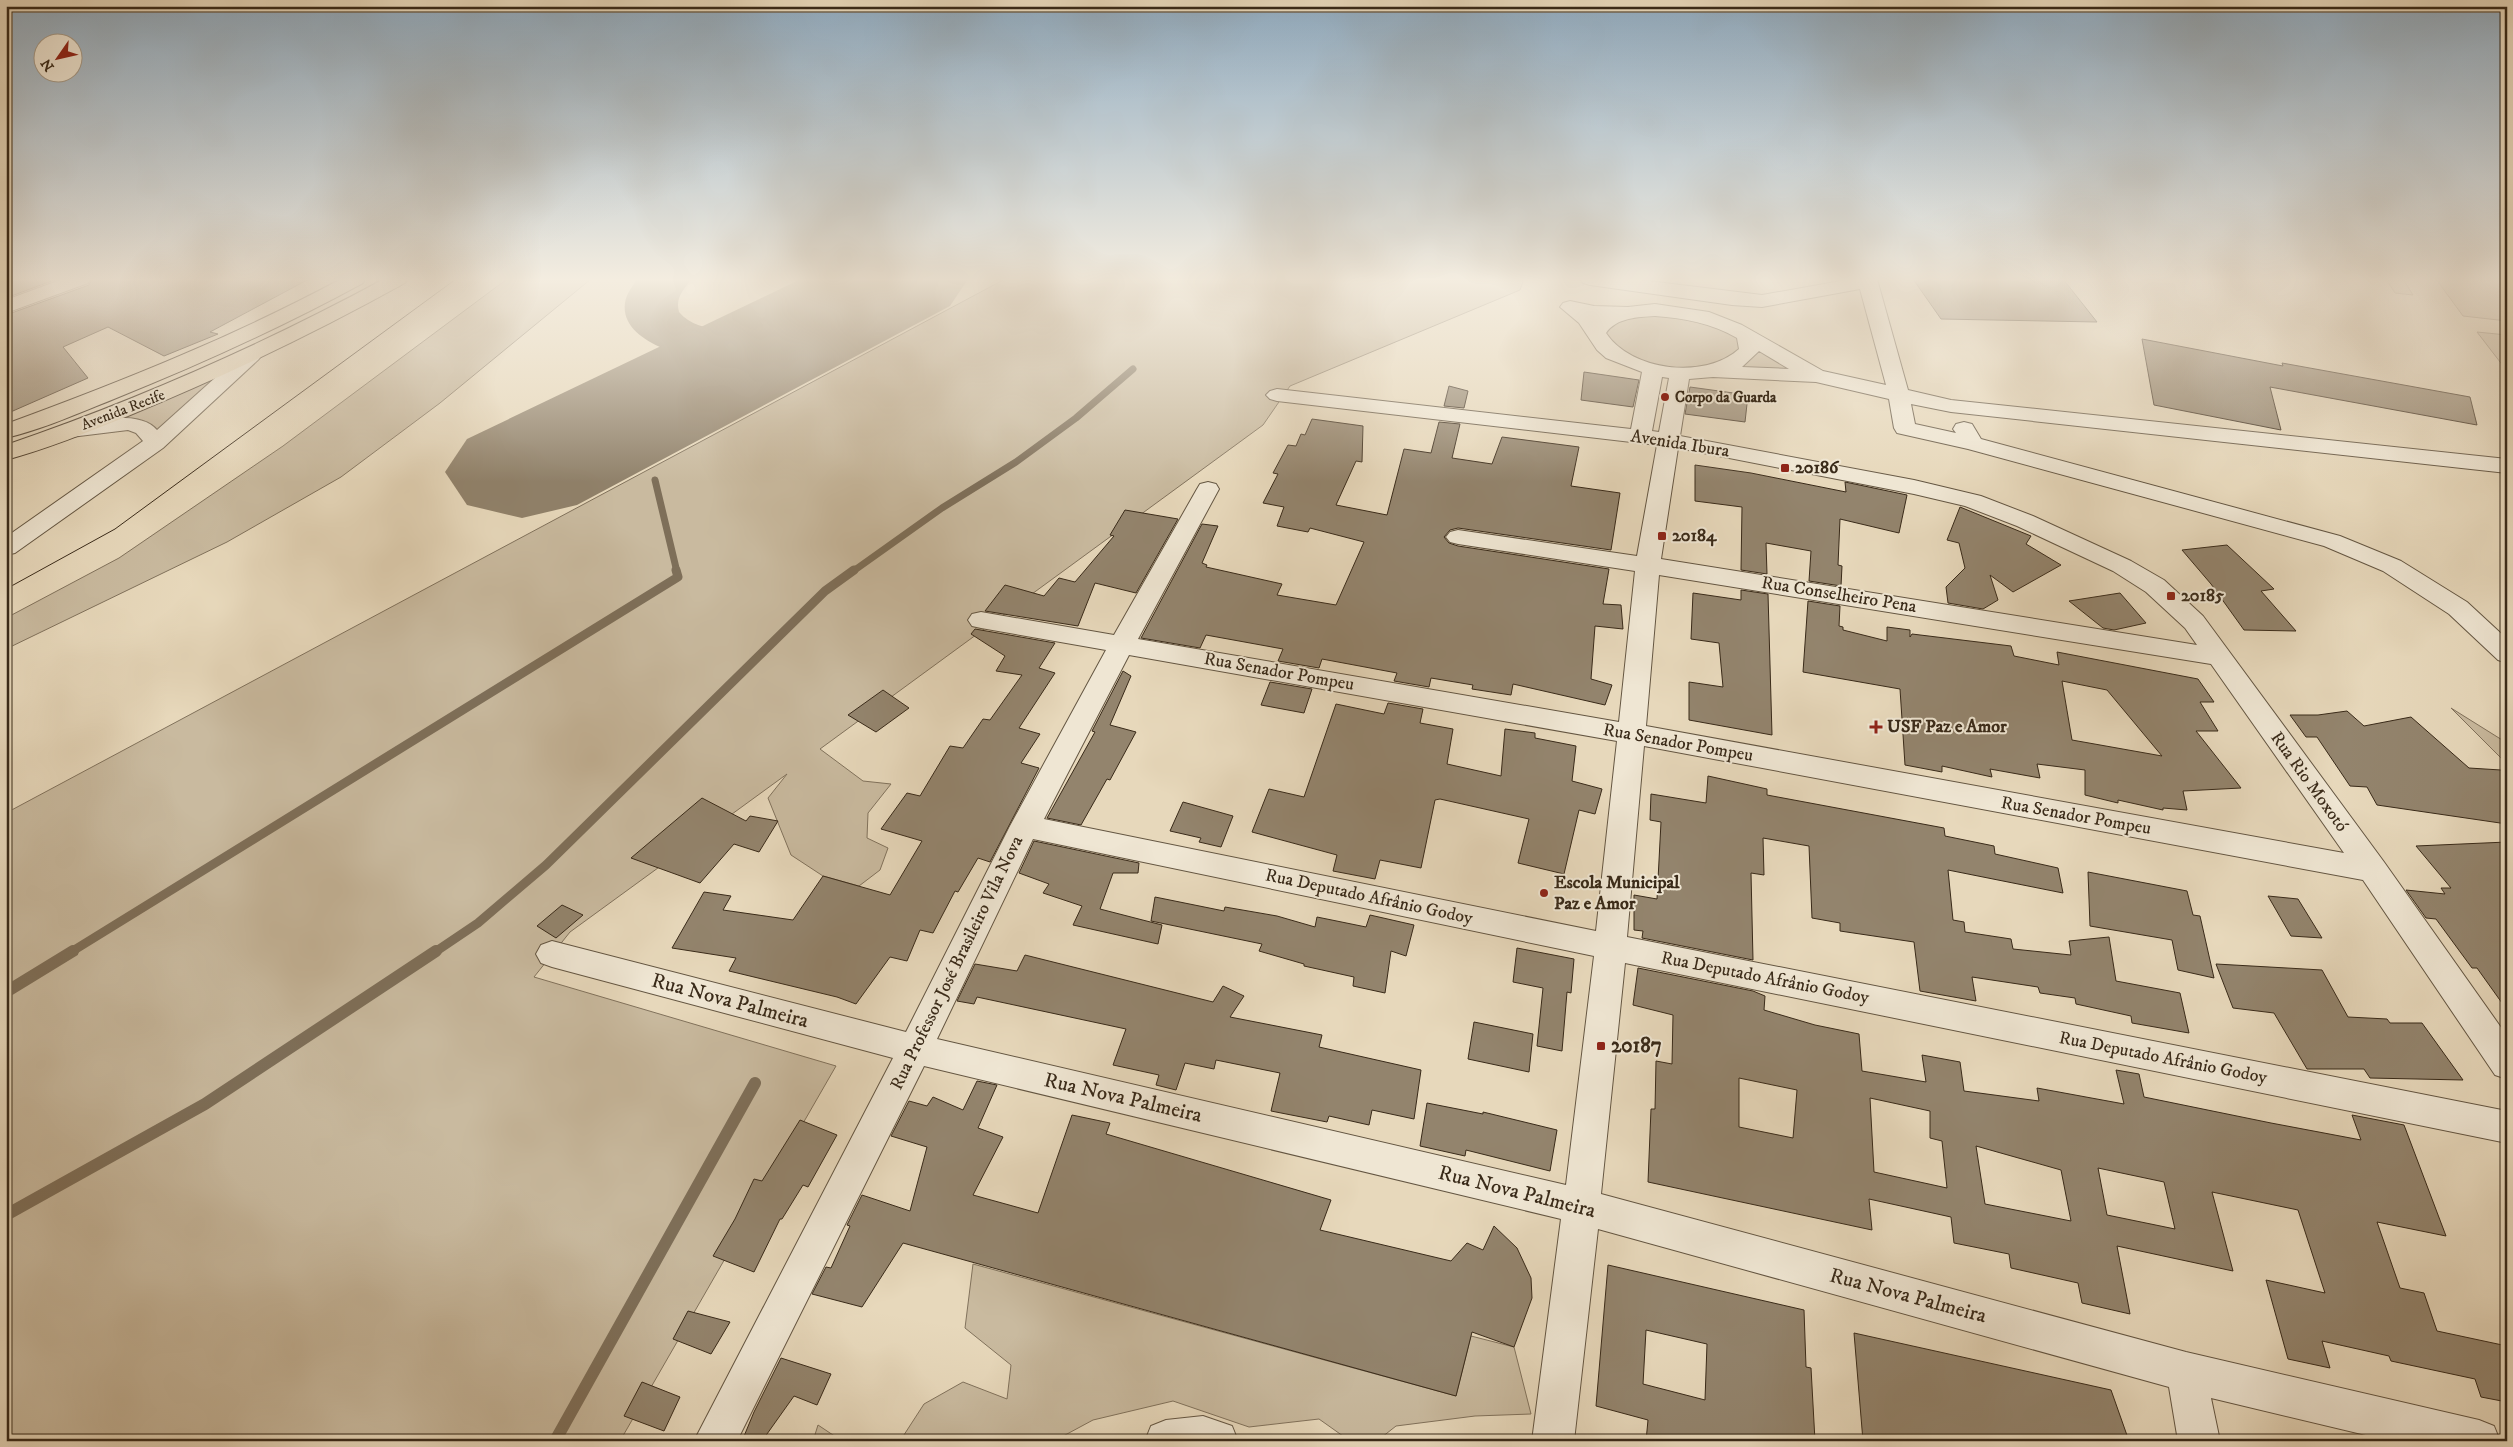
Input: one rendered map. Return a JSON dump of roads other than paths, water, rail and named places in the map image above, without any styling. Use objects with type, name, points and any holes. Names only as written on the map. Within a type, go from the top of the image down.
[{"type":"main road","name":"Avenida Recife","points":[[6,432],[116,392],[224,347]]},
{"type":"main road","name":"Avenida Recife","points":[[6,453],[150,400],[269,347]]},
{"type":"street","points":[[1605,347],[1618,356],[1653,369],[1680,373],[1710,372],[1816,376],[1951,406],[2507,466]]},
{"type":"street","points":[[1710,372],[1730,366],[1743,358],[1750,350],[1749,347]]},
{"type":"street","points":[[1766,347],[1816,376]]},
{"type":"street","points":[[1886,347],[1899,394],[1905,428],[1973,444],[2332,541],[2392,566],[2450,603],[2507,654]]},
{"type":"street","points":[[6,548],[155,443],[252,355]]},
{"type":"street","points":[[1553,1441],[1583,1207],[1633,734],[1648,564],[1654,438],[1653,369]]},
{"type":"street","points":[[1654,438],[1680,373]]},
{"type":"street","name":"Avenida Ibura","points":[[1277,395],[1654,438],[1914,487],[1973,501],[2072,542]]},
{"type":"street","points":[[1951,406],[1973,444]]},
{"type":"street","points":[[71,430],[130,423],[144,428],[155,443]]},
{"type":"street","name":"Rua Professor José Brasileiro Vila Nova","points":[[715,1441],[915,1049],[1025,826],[1122,644],[1208,490]]},
{"type":"street","name":"Rua Conselheiro Pena","points":[[1458,537],[1648,564],[2219,657]]},
{"type":"street","name":"Rua Rio Moxotó","points":[[2072,542],[2155,586],[2194,622],[2374,870],[2507,1064]]},
{"type":"street","name":"Rua Senador Pompeu","points":[[981,620],[1633,734],[2374,870]]},
{"type":"street","name":"Rua Deputado Afrânio Godoy","points":[[1025,826],[1611,947],[2507,1127]]},
{"type":"street","name":"Rua Nova Palmeira","points":[[552,954],[915,1049],[1583,1207],[2186,1372],[2479,1441]]},
{"type":"street","points":[[2186,1372],[2200,1441]]},
{"type":"street","points":[[1166,1441],[1203,1437],[1217,1441]]},
{"type":"waterway","points":[[852,572],[942,508],[1016,462],[1076,418],[1133,369]]},
{"type":"waterway","points":[[655,480],[677,572]]},
{"type":"waterway","points":[[71,952],[678,577],[676,570]]},
{"type":"waterway","points":[[435,952],[478,923],[546,865],[825,591],[854,570]]},
{"type":"waterway","points":[[6,992],[73,951]]},
{"type":"waterway","points":[[6,1215],[205,1104],[436,951]]},
{"type":"waterway","points":[[555,1441],[755,1083]]},
{"type":"tram line","points":[[6,589],[115,529],[364,347]]},
{"type":"place","name":"Corpo da Guarda","points":[[1665,397]]},
{"type":"place","name":"20186","points":[[1785,468]]},
{"type":"place","name":"20184","points":[[1662,536]]},
{"type":"place","name":"20185","points":[[2171,596]]},
{"type":"place","name":"USF Paz e Amor","points":[[1876,727]]},
{"type":"place","name":"Escola Municipal Paz e Amor","points":[[1544,893]]},
{"type":"place","name":"20187","points":[[1601,1046]]}]
